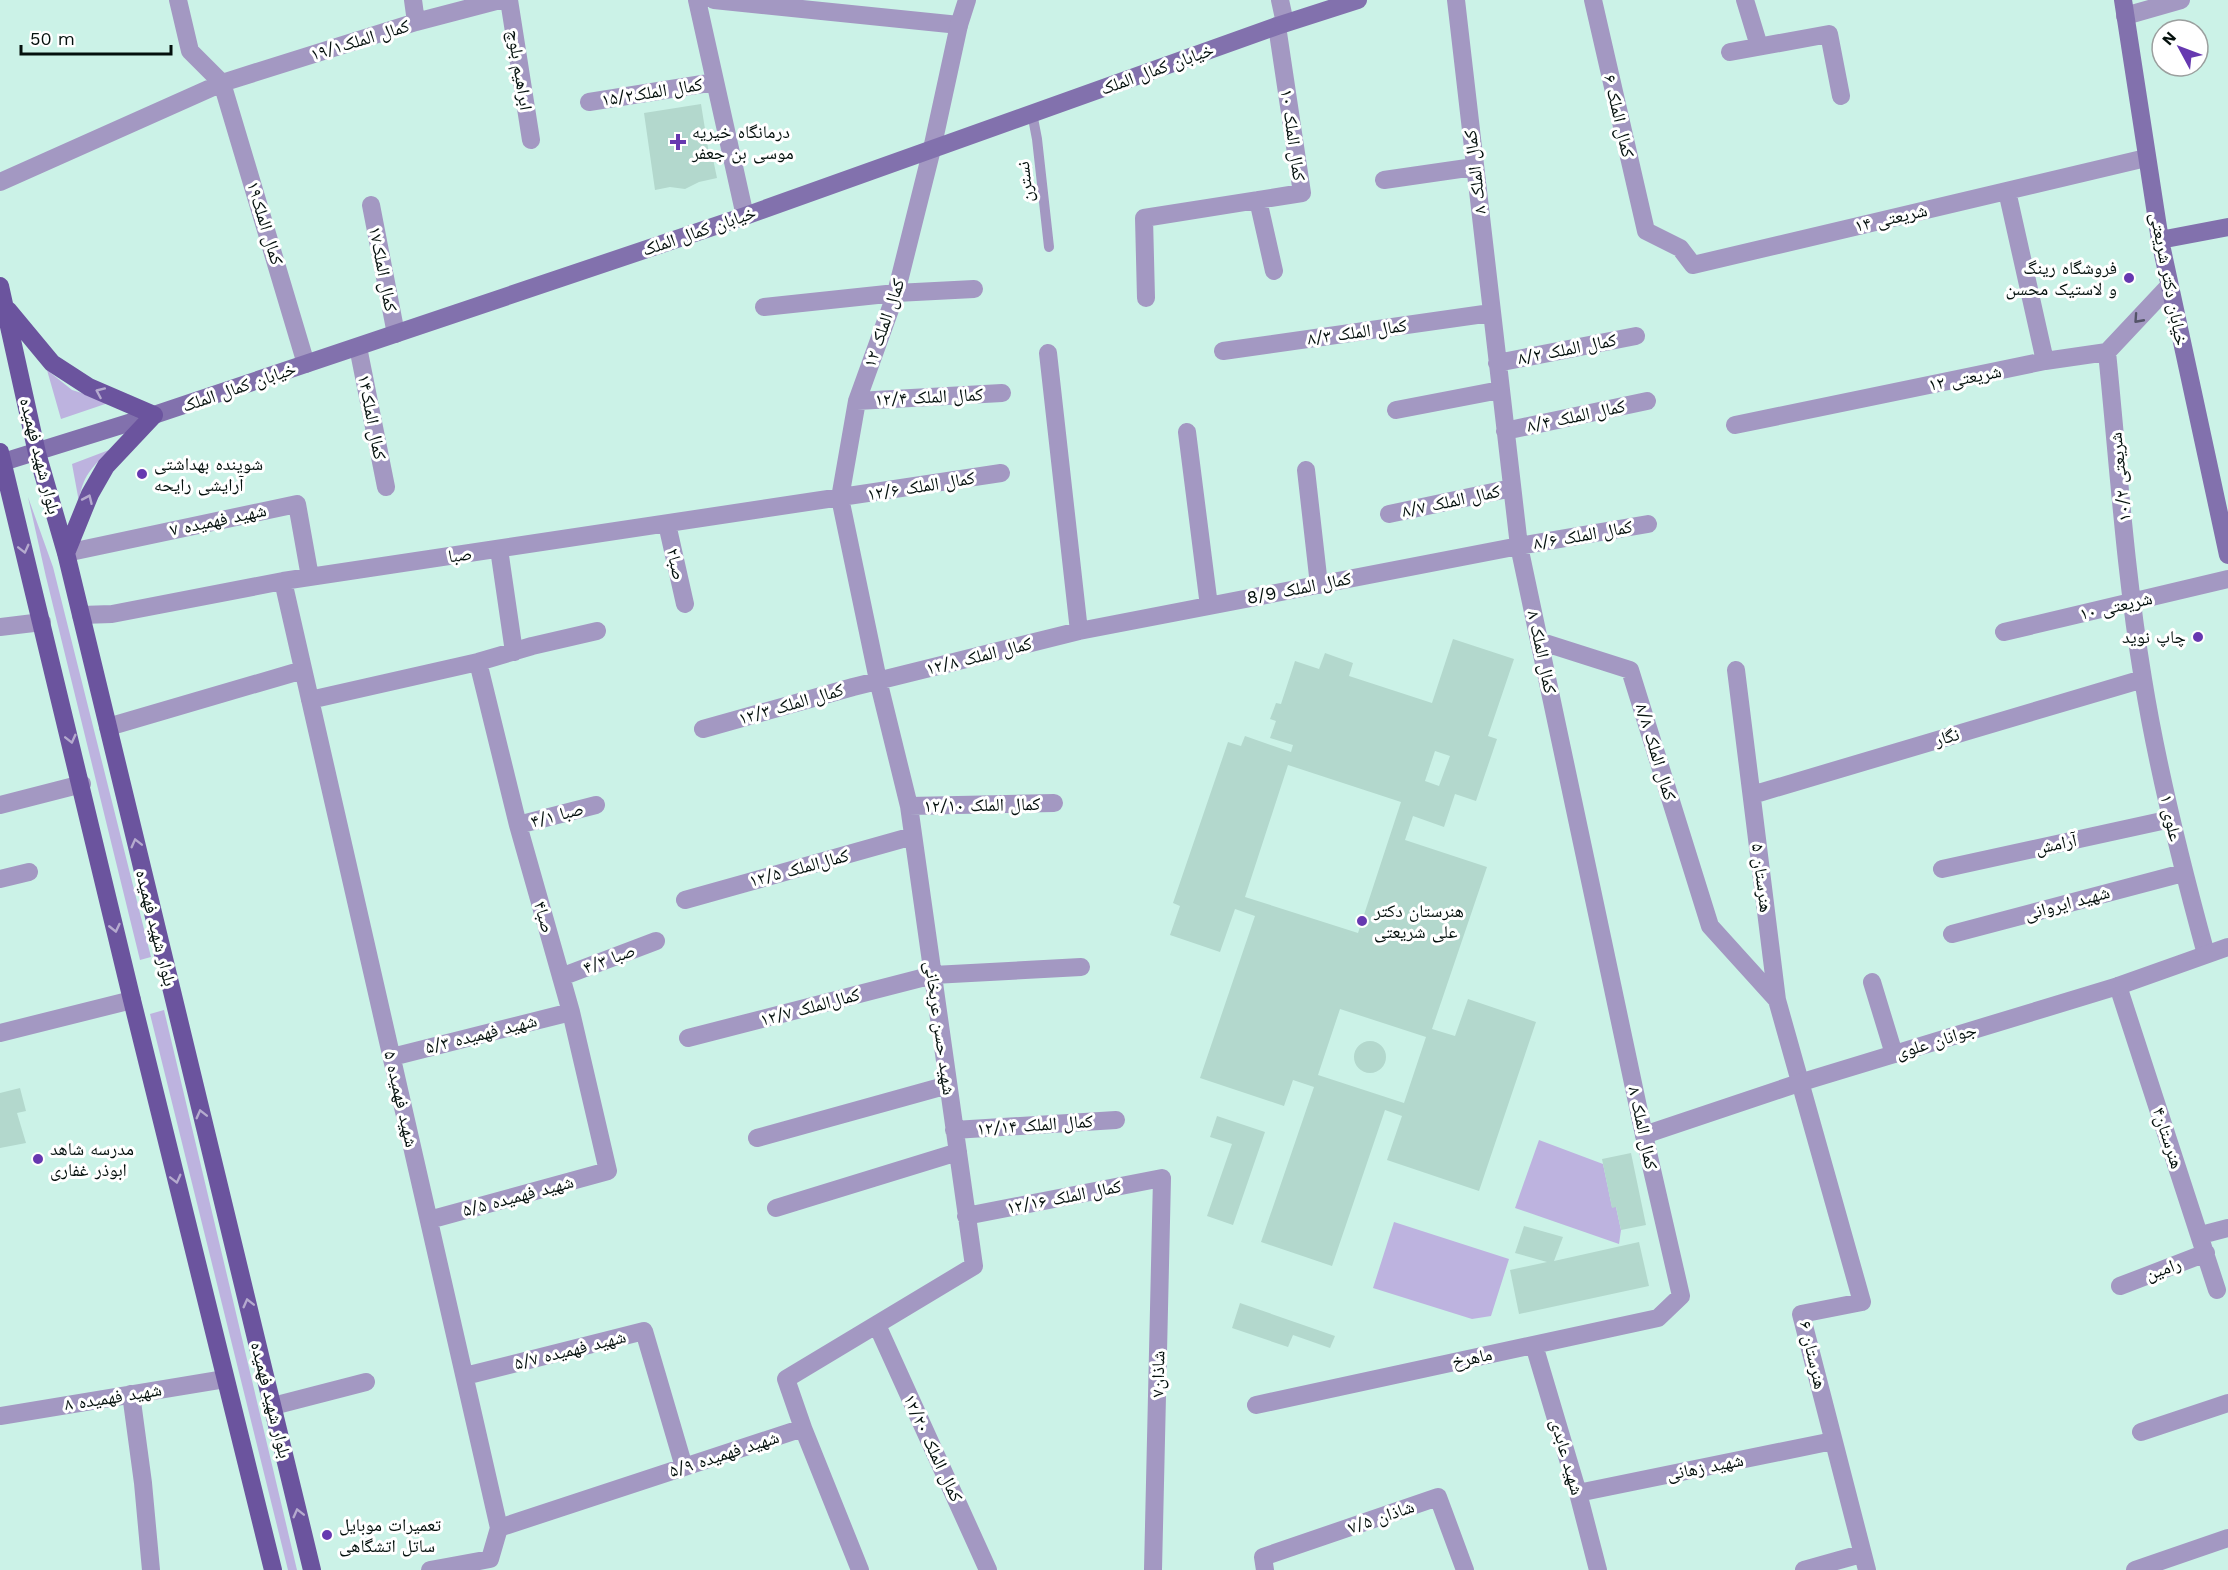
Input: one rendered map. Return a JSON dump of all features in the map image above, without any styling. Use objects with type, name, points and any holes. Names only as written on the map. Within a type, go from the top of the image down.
[{"type":"main road","name":"خیابان کمال الملک","points":[[1,457],[37,453],[154,416],[745,216],[1281,25],[1358,0]]},
{"type":"main road","name":"خیابان دکتر شریعتی","points":[[2124,8],[2160,240],[2228,555]]},
{"type":"main road","points":[[2160,240],[2228,227]]},
{"type":"main road","name":"بلوار شهید فهمیده","points":[[0,286],[37,453],[66,553],[312,1570]]},
{"type":"main road","points":[[4,305],[52,363],[89,387],[154,416],[106,466],[90,494],[66,553]]},
{"type":"main road","name":"بلوار شهید فهمیده","points":[[1,457],[273,1570]]},
{"type":"main road","points":[[0,501],[16,517]]},
{"type":"street","points":[[178,0],[190,51],[222,83]]},
{"type":"street","points":[[413,0],[416,22]]},
{"type":"street","name":"کمال الملک۱۹/۱","points":[[0,182],[222,83],[416,22],[500,0]]},
{"type":"street","name":"ابراهیم بلوچ","points":[[509,0],[531,140]]},
{"type":"street","points":[[698,0],[745,216]]},
{"type":"street","points":[[714,0],[959,25]]},
{"type":"street","name":"کمال الملک ۱۲","points":[[840,498],[857,400],[896,293],[932,149],[959,25],[967,0]]},
{"type":"street","points":[[1280,0],[1281,25]]},
{"type":"street","name":"کمال الملک ۸","points":[[1456,0],[1519,546],[1644,1135],[1681,1296]]},
{"type":"street","name":"کمال الملک ۶","points":[[1593,0],[1646,231]]},
{"type":"street","points":[[1745,0],[1759,46]]},
{"type":"street","points":[[2124,8],[2181,0]]},
{"type":"street","name":"کمال الملک ۱۰","points":[[1146,298],[1144,218],[1302,193],[1281,25]]},
{"type":"street","points":[[1730,52],[1829,34],[1841,96]]},
{"type":"street","name":"کمال الملک۱۵/۲","points":[[589,102],[715,82]]},
{"type":"street","name":"کمال الملک۱۹","points":[[222,83],[306,364]]},
{"type":"street","name":"شریعتی ۱۴","points":[[1646,231],[1680,248],[1693,264],[2146,159]]},
{"type":"street","points":[[1384,180],[1474,166]]},
{"type":"street","points":[[2007,191],[2045,361]]},
{"type":"street","points":[[1258,200],[1274,272]]},
{"type":"street","name":"کمال الملک۱۷","points":[[371,205],[396,334]]},
{"type":"street","points":[[2108,352],[2169,286]]},
{"type":"street","points":[[764,307],[896,293],[974,289]]},
{"type":"street","name":"کمال الملک ۸/۳","points":[[1223,351],[1491,313]]},
{"type":"street","name":"کمال الملک ۸/۲","points":[[1497,363],[1636,336]]},
{"type":"street","name":"کمال الملک۱۴","points":[[358,347],[386,488]]},
{"type":"street","name":"شریعتی ۱۲","points":[[1735,424],[2045,361],[2108,352]]},
{"type":"street","name":"شریعتی ۱۰/۲","points":[[2108,352],[2132,602],[2143,680]]},
{"type":"street","points":[[1048,353],[1079,631]]},
{"type":"street","points":[[1396,410],[1500,390]]},
{"type":"street","name":"کمال الملک ۱۲/۴","points":[[857,400],[1002,393]]},
{"type":"street","name":"کمال الملک ۸/۴","points":[[1505,431],[1647,401]]},
{"type":"street","points":[[1187,432],[1209,606]]},
{"type":"street","points":[[1306,470],[1319,585]]},
{"type":"street","name":"کمال الملک ۱۲/۶","points":[[840,498],[1001,474]]},
{"type":"street","name":"کمال الملک ۸/۷","points":[[1389,514],[1512,488]]},
{"type":"street","name":"صبا","points":[[81,615],[112,614],[283,581],[840,498]]},
{"type":"street","name":"شهید حسن عربخانی","points":[[840,498],[878,680],[909,806],[974,1266],[877,1325]]},
{"type":"street","name":"شهید فهمیده ۷","points":[[66,553],[297,504],[310,577]]},
{"type":"street","name":"صبا۲","points":[[667,524],[685,604]]},
{"type":"street","name":"کمال الملک ۸/۶","points":[[1519,546],[1648,524]]},
{"type":"street","name":"کمال الملک 8/9","points":[[1079,631],[1519,546]]},
{"type":"street","points":[[499,549],[514,651]]},
{"type":"street","name":"شریعتی ۱۰","points":[[2004,633],[2228,579]]},
{"type":"street","name":"شهید فهمیده ۵","points":[[283,581],[499,1528]]},
{"type":"street","points":[[0,627],[42,622]]},
{"type":"street","points":[[310,700],[478,662],[597,631]]},
{"type":"street","name":"کمال الملک ۱۲/۸","points":[[878,680],[1079,631]]},
{"type":"street","name":"کمال الملک ۸/۸","points":[[1539,640],[1630,670],[1710,926],[1777,1000]]},
{"type":"street","name":"صبا۴","points":[[478,662],[518,825],[571,1012],[608,1171]]},
{"type":"street","points":[[108,727],[303,670]]},
{"type":"street","name":"هنرستان ۵","points":[[1736,670],[1777,1000],[1799,1083]]},
{"type":"street","name":"کمال الملک ۱۲/۳","points":[[703,729],[878,680]]},
{"type":"street","name":"نگار","points":[[1752,795],[2143,680]]},
{"type":"street","name":"علوی ۱","points":[[2143,680],[2171,819],[2206,954]]},
{"type":"street","points":[[0,806],[82,784]]},
{"type":"street","name":"کمال الملک ۱۲/۱۰","points":[[909,806],[1054,803]]},
{"type":"street","name":"صبا ۴/۱","points":[[518,825],[596,805]]},
{"type":"street","name":"آرامش","points":[[1942,869],[2171,819]]},
{"type":"street","name":"کمال‌الملک ۱۲/۵","points":[[685,900],[913,836]]},
{"type":"street","points":[[0,879],[29,872]]},
{"type":"street","name":"شهید ایروانی","points":[[1952,934],[2184,873]]},
{"type":"street","name":"صبا ۴/۳","points":[[561,977],[656,941]]},
{"type":"street","name":"جوانان علوی","points":[[1644,1135],[1799,1083],[2118,986],[2228,947]]},
{"type":"street","name":"کمال‌الملک ۱۲/۷","points":[[688,1038],[933,975],[1081,967]]},
{"type":"street","points":[[1872,982],[1894,1054]]},
{"type":"street","name":"هنرستان۴","points":[[2118,986],[2201,1235],[2217,1290]]},
{"type":"street","points":[[0,1033],[132,1000]]},
{"type":"street","name":"شهید فهمیده ۵/۳","points":[[392,1057],[571,1012]]},
{"type":"street","name":"هنرستان ۶","points":[[1799,1083],[1862,1302],[1801,1314],[1864,1562]]},
{"type":"street","points":[[757,1138],[948,1085]]},
{"type":"street","name":"کمال الملک ۱۲/۱۴","points":[[954,1130],[1116,1120]]},
{"type":"street","points":[[776,1208],[958,1152]]},
{"type":"street","name":"شهید فهمیده ۵/۵","points":[[429,1220],[608,1171]]},
{"type":"street","name":"کمال الملک ۱۲/۱۶","points":[[966,1216],[1162,1178]]},
{"type":"street","name":"شاذان۷","points":[[1153,1570],[1162,1178]]},
{"type":"street","points":[[2201,1235],[2228,1228]]},
{"type":"street","name":"رامین","points":[[2120,1286],[2206,1253]]},
{"type":"street","name":"ماهرخ","points":[[1256,1405],[1658,1318],[1681,1296]]},
{"type":"street","points":[[803,1428],[786,1378],[877,1325]]},
{"type":"street","name":"کمال الملک ۱۲/۲۰","points":[[877,1325],[988,1570]]},
{"type":"street","name":"شهید فهمیده ۵/۷","points":[[465,1376],[644,1331],[684,1467]]},
{"type":"street","name":"شهید عابدی","points":[[1534,1345],[1578,1493],[1598,1570]]},
{"type":"street","name":"شهید فهمیده ۸","points":[[0,1416],[225,1379]]},
{"type":"street","points":[[273,1406],[366,1382]]},
{"type":"street","points":[[131,1394],[143,1483],[151,1570]]},
{"type":"street","points":[[2141,1432],[2228,1403]]},
{"type":"street","name":"شهید فهمیده ۵/۹","points":[[499,1528],[803,1428],[860,1570]]},
{"type":"street","name":"شهید زهانی","points":[[1578,1493],[1833,1441]]},
{"type":"street","name":"شاذان ۷/۵","points":[[1265,1570],[1263,1557],[1438,1497],[1465,1570]]},
{"type":"street","points":[[430,1570],[496,1564],[499,1528]]},
{"type":"street","points":[[2135,1570],[2228,1538]]},
{"type":"street","points":[[1804,1570],[1864,1562]]},
{"type":"lane","name":"نسترن","points":[[1032,113],[1049,247]]},
{"type":"shaded area","points":[[47,370],[72,390],[111,402],[61,419]]},
{"type":"shaded area","points":[[109,450],[85,479],[79,502],[72,464]]},
{"type":"shaded area","points":[[28,497],[53,567],[151,957],[140,960],[46,577]]},
{"type":"shaded area","points":[[164,1010],[297,1570],[288,1570],[150,1014]]},
{"type":"shaded area","points":[[1539,1140],[1603,1164],[1612,1207],[1616,1207],[1621,1230],[1619,1244],[1515,1208]]},
{"type":"shaded area","points":[[1394,1222],[1509,1259],[1491,1316],[1472,1319],[1373,1288]]},
{"type":"building","name":"درمانگاه خیریه موسی بن جعفر","points":[[701,104],[709,154],[712,154],[717,178],[699,182],[685,189],[670,187],[655,190],[644,113]]},
{"type":"building","points":[[1453,639],[1514,659],[1488,736],[1497,739],[1476,801],[1455,794],[1444,827],[1413,816],[1405,840],[1487,867],[1432,1029],[1455,1036],[1468,999],[1536,1022],[1479,1191],[1387,1160],[1402,1116],[1385,1110],[1332,1266],[1261,1242],[1314,1087],[1293,1080],[1284,1106],[1200,1078],[1255,916],[1235,909],[1220,952],[1170,935],[1180,906],[1173,903],[1228,742],[1241,746],[1245,736],[1291,752],[1293,745],[1270,738],[1276,721],[1270,719],[1276,703],[1281,704],[1295,661],[1319,669],[1325,653],[1353,663],[1349,676],[1432,703]],"holes":[[[1435,751],[1450,756],[1439,786],[1425,781]],[[1288,765],[1401,802],[1358,933],[1245,897]],[[1340,1009],[1426,1037],[1404,1103],[1318,1075]]]},
{"type":"building","points":[[1370,1041],[1381,1046],[1386,1057],[1381,1068],[1370,1073],[1359,1068],[1354,1057],[1359,1046]]},
{"type":"building","points":[[20,1088],[26,1111],[17,1113],[26,1143],[0,1148],[0,1093]]},
{"type":"building","points":[[1217,1116],[1265,1132],[1233,1225],[1207,1216],[1232,1144],[1210,1137]]},
{"type":"building","points":[[1631,1153],[1646,1225],[1621,1230],[1616,1207],[1612,1208],[1602,1159]]},
{"type":"building","points":[[1524,1226],[1563,1237],[1554,1261],[1639,1242],[1649,1286],[1519,1314],[1510,1270],[1547,1262],[1515,1253]]},
{"type":"building","points":[[1240,1303],[1335,1336],[1330,1348],[1293,1335],[1288,1347],[1232,1328]]},
{"type":"place","name":"درمانگاه خیریه موسی بن جعفر","points":[[678,142]]},
{"type":"place","name":"فروشگاه رینگ و لاستیک محسن","points":[[2129,278]]},
{"type":"place","name":"شوینده بهداشتی آرایشی رایحه","points":[[142,474]]},
{"type":"place","name":"چاپ نوید","points":[[2198,637]]},
{"type":"place","name":"هنرستان دکتر علی شریعتی","points":[[1362,921]]},
{"type":"place","name":"مدرسه شاهد ابوذر غفاری","points":[[38,1159]]},
{"type":"place","name":"تعمیرات موبایل ساتل اتشگاهی","points":[[327,1535]]}]
